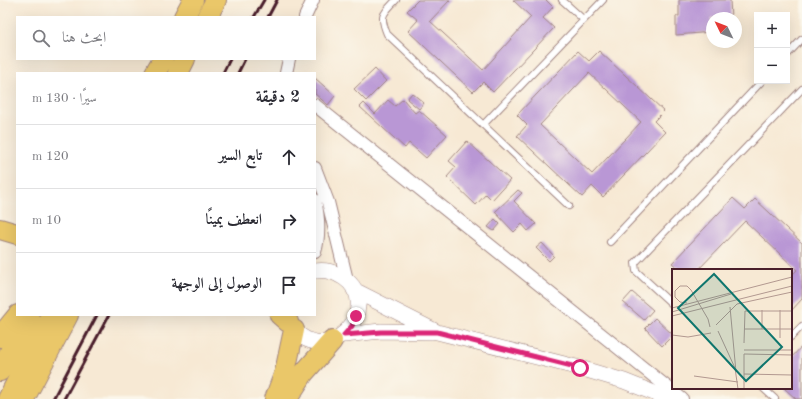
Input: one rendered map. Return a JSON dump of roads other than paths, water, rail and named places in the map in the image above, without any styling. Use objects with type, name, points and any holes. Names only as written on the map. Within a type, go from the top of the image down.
[{"type":"highway","points":[[185,16],[193,0]]},
{"type":"highway","points":[[156,72],[162,60]]},
{"type":"highway","points":[[178,72],[184,60]]},
{"type":"highway","points":[[187,72],[192,60]]},
{"type":"highway","points":[[0,217],[16,221]]},
{"type":"highway","points":[[0,229],[16,234]]},
{"type":"highway","points":[[0,337],[17,316]]},
{"type":"highway","points":[[0,371],[28,316]]},
{"type":"highway","points":[[8,399],[50,316]]},
{"type":"highway","points":[[24,399],[67,316]]},
{"type":"highway","points":[[275,399],[285,372],[287,320]]},
{"type":"highway","points":[[287,399],[303,374],[338,338]]},
{"type":"street","points":[[305,16],[313,0]]},
{"type":"street","points":[[286,72],[289,60]]},
{"type":"street","points":[[316,106],[682,399]]},
{"type":"street","points":[[316,171],[330,210],[350,285],[357,303],[356,316],[352,326],[338,338]]},
{"type":"street","points":[[316,211],[318,234],[316,246]]},
{"type":"street","points":[[316,271],[323,270],[336,273],[350,285],[437,332],[587,370],[624,381],[669,399]]},
{"type":"street","points":[[287,320],[306,340],[319,343],[338,338],[381,332],[437,332]]},
{"type":"lane","points":[[396,0],[385,13],[382,22],[387,34],[569,206]]},
{"type":"lane","points":[[562,0],[584,20]]},
{"type":"lane","points":[[483,126],[603,0]]},
{"type":"lane","points":[[790,52],[802,39]]},
{"type":"lane","points":[[610,242],[759,84]]},
{"type":"lane","points":[[672,304],[636,271],[635,263],[802,89]]},
{"type":"lane","points":[[792,336],[802,326]]},
{"type":"lane","points":[[764,389],[775,399]]},
{"type":"railway","points":[[255,16],[264,0]]},
{"type":"railway","points":[[269,16],[277,0]]},
{"type":"railway","points":[[224,72],[230,60]]},
{"type":"railway","points":[[238,72],[244,60]]},
{"type":"railway","points":[[53,399],[96,316]]},
{"type":"railway","points":[[64,399],[108,316]]}]
